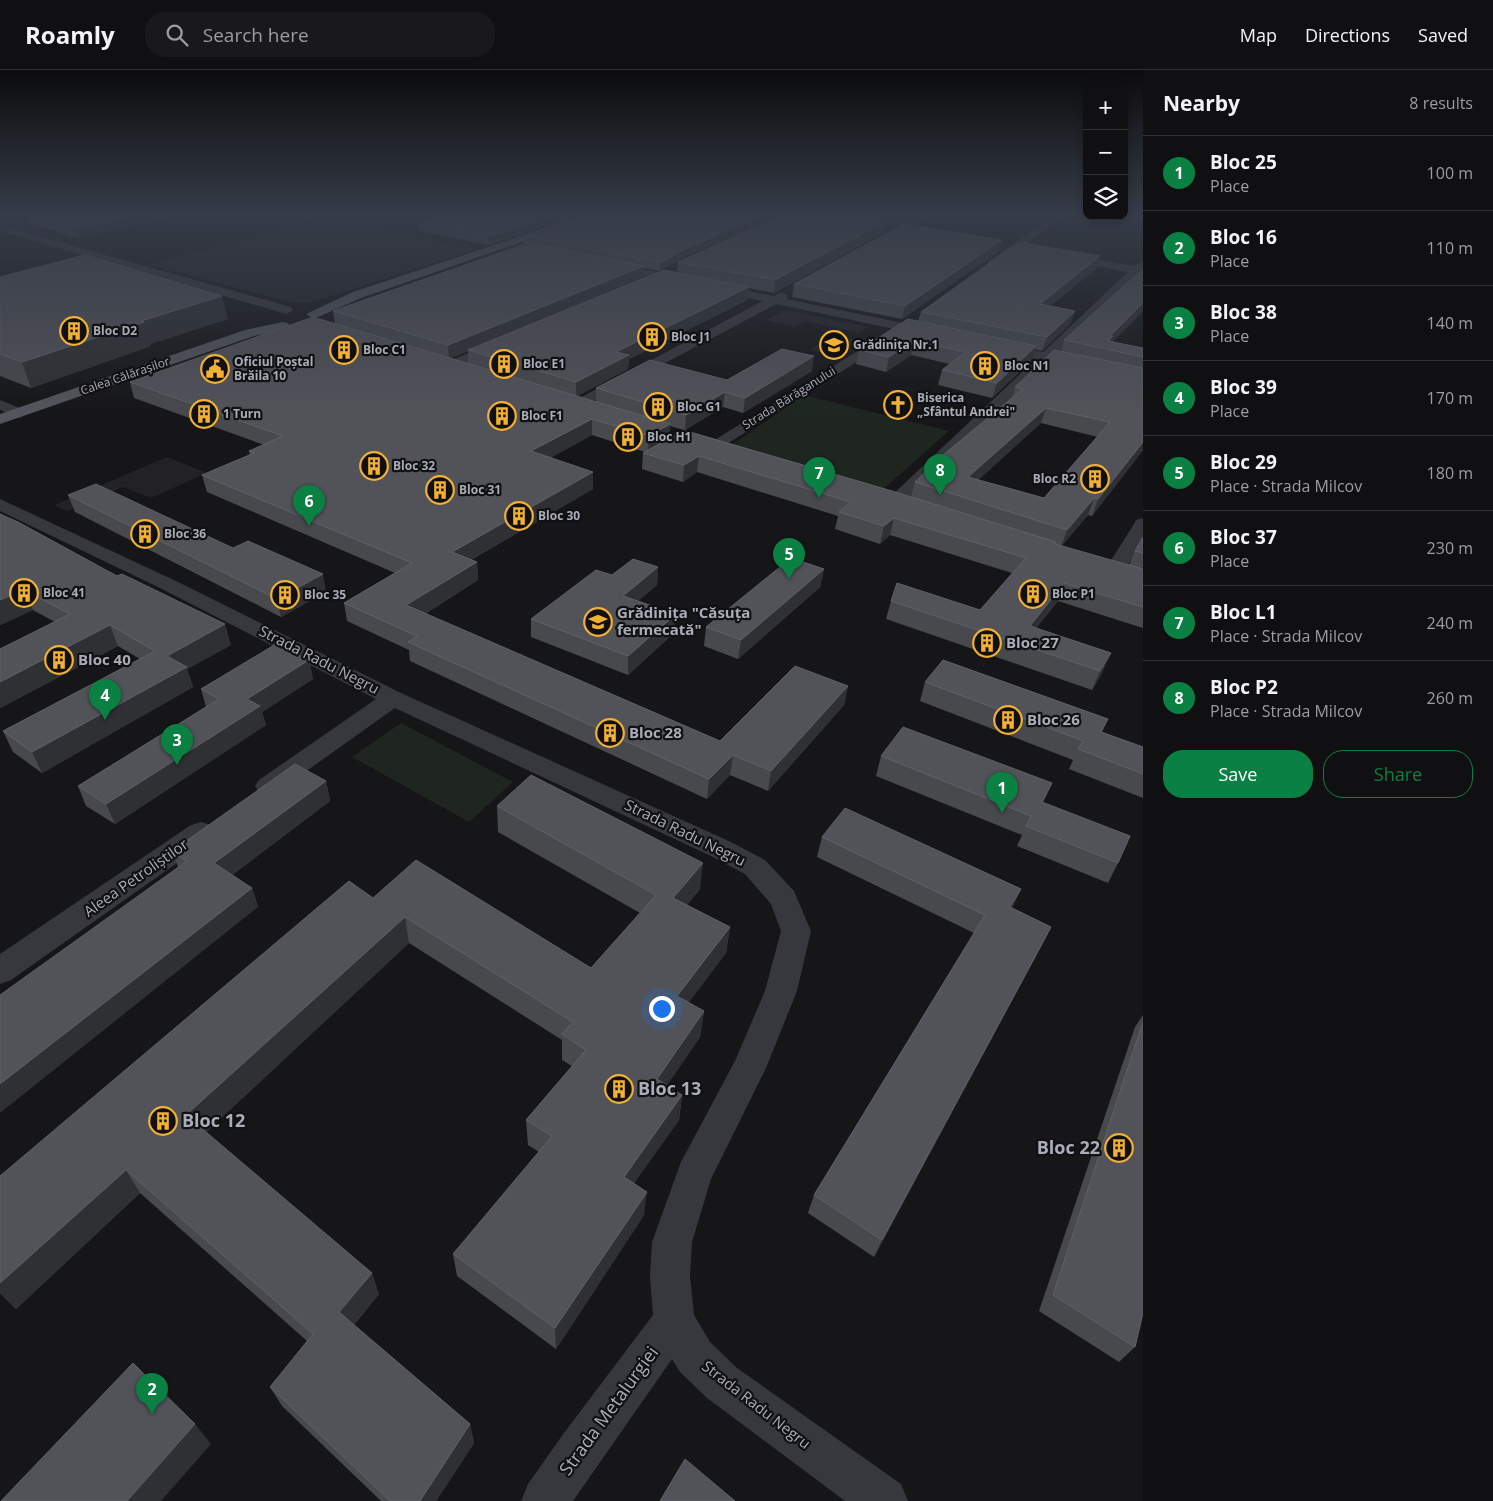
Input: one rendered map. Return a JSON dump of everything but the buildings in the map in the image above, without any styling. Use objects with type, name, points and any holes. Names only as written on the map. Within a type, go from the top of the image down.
[{"type":"main road","points":[[263,321],[270,325],[283,326],[311,320],[357,295],[402,280]]},
{"type":"main road","points":[[286,310],[303,310],[311,320]]},
{"type":"main road","name":"Calea Călărașilor","points":[[250,333],[268,314],[286,310]]},
{"type":"main road","name":"Calea Călărașilor","points":[[0,419],[250,333],[283,326]]},
{"type":"street","points":[[181,280],[286,310]]},
{"type":"street","points":[[644,283],[652,280]]},
{"type":"street","points":[[681,280],[941,335]]},
{"type":"street","points":[[895,502],[1044,357],[1128,280]]},
{"type":"street","points":[[577,405],[792,290]]},
{"type":"street","name":"Strada Bărăganului","points":[[731,452],[706,444],[919,316]]},
{"type":"street","points":[[451,365],[513,338]]},
{"type":"street","points":[[988,345],[1143,378]]},
{"type":"street","points":[[433,359],[478,373]]},
{"type":"street","points":[[559,399],[604,413]]},
{"type":"street","points":[[0,405],[20,412]]},
{"type":"street","points":[[877,496],[911,507]]},
{"type":"street","name":"Strada Radu Negru","points":[[4,509],[169,585],[393,698],[721,849],[755,867],[784,899],[796,931],[781,991],[749,1068],[694,1175],[672,1242],[670,1276],[674,1321],[695,1357],[722,1383],[884,1501]]},
{"type":"street","points":[[1094,567],[1120,575],[1143,524]]},
{"type":"street","points":[[246,801],[393,698]]},
{"type":"street","name":"Aleea Petroliștilor","points":[[0,971],[222,818]]},
{"type":"street","name":"Strada Metalurgiei","points":[[545,1501],[674,1321]]},
{"type":"shaded area","points":[[206,280],[381,280],[309,303],[293,303]]},
{"type":"shaded area","points":[[786,310],[868,327],[859,333],[805,321],[795,327],[766,320]]},
{"type":"shaded area","name":"Grădinița Nr.1","points":[[832,335],[857,340],[835,355],[810,350]]},
{"type":"shaded area","points":[[804,395],[949,431],[881,491],[733,444]]},
{"type":"shaded area","points":[[167,457],[207,473],[151,498],[123,487],[67,511],[54,505]]},
{"type":"shaded area","points":[[401,723],[513,782],[469,822],[352,757]]},
{"type":"place","name":"Bloc D2","points":[[74,331]]},
{"type":"place","name":"Bloc J1","points":[[652,337]]},
{"type":"place","name":"Grădinița Nr.1","points":[[834,345]]},
{"type":"place","name":"Bloc C1","points":[[344,350]]},
{"type":"place","name":"Bloc E1","points":[[504,364]]},
{"type":"place","name":"Bloc N1","points":[[985,366]]},
{"type":"place","name":"Oficiul Poștal Brăila 10","points":[[215,369]]},
{"type":"place","name":"Biserica „Sfântul Andrei\"","points":[[898,405]]},
{"type":"place","name":"Bloc G1","points":[[658,407]]},
{"type":"place","name":"1 Turn","points":[[204,414]]},
{"type":"place","name":"Bloc F1","points":[[502,416]]},
{"type":"place","name":"Bloc H1","points":[[628,437]]},
{"type":"place","name":"Bloc 32","points":[[374,466]]},
{"type":"place","name":"Bloc R2","points":[[1095,479]]},
{"type":"place","name":"Bloc 31","points":[[440,490]]},
{"type":"place","name":"Bloc P2","points":[[940,495]]},
{"type":"place","name":"Bloc L1","points":[[819,498]]},
{"type":"place","name":"Bloc 30","points":[[519,516]]},
{"type":"place","name":"Bloc 37","points":[[309,526]]},
{"type":"place","name":"Bloc 36","points":[[145,534]]},
{"type":"place","name":"Bloc 29","points":[[789,579]]},
{"type":"place","name":"Bloc 41","points":[[24,593]]},
{"type":"place","name":"Bloc P1","points":[[1033,594]]},
{"type":"place","name":"Bloc 35","points":[[285,595]]},
{"type":"place","name":"Grădinița \"Căsuța fermecată\"","points":[[598,622]]},
{"type":"place","name":"Bloc 27","points":[[987,643]]},
{"type":"place","name":"Bloc 40","points":[[59,660]]},
{"type":"place","name":"Bloc 39","points":[[105,720]]},
{"type":"place","name":"Bloc 26","points":[[1008,720]]},
{"type":"place","name":"Bloc 28","points":[[610,733]]},
{"type":"place","name":"Bloc 38","points":[[177,765]]},
{"type":"place","name":"Bloc 25","points":[[1002,813]]},
{"type":"place","name":"Bloc 13","points":[[619,1089]]},
{"type":"place","name":"Bloc 12","points":[[163,1121]]},
{"type":"place","name":"Bloc 22","points":[[1119,1148]]},
{"type":"place","name":"Bloc 16","points":[[152,1414]]}]
